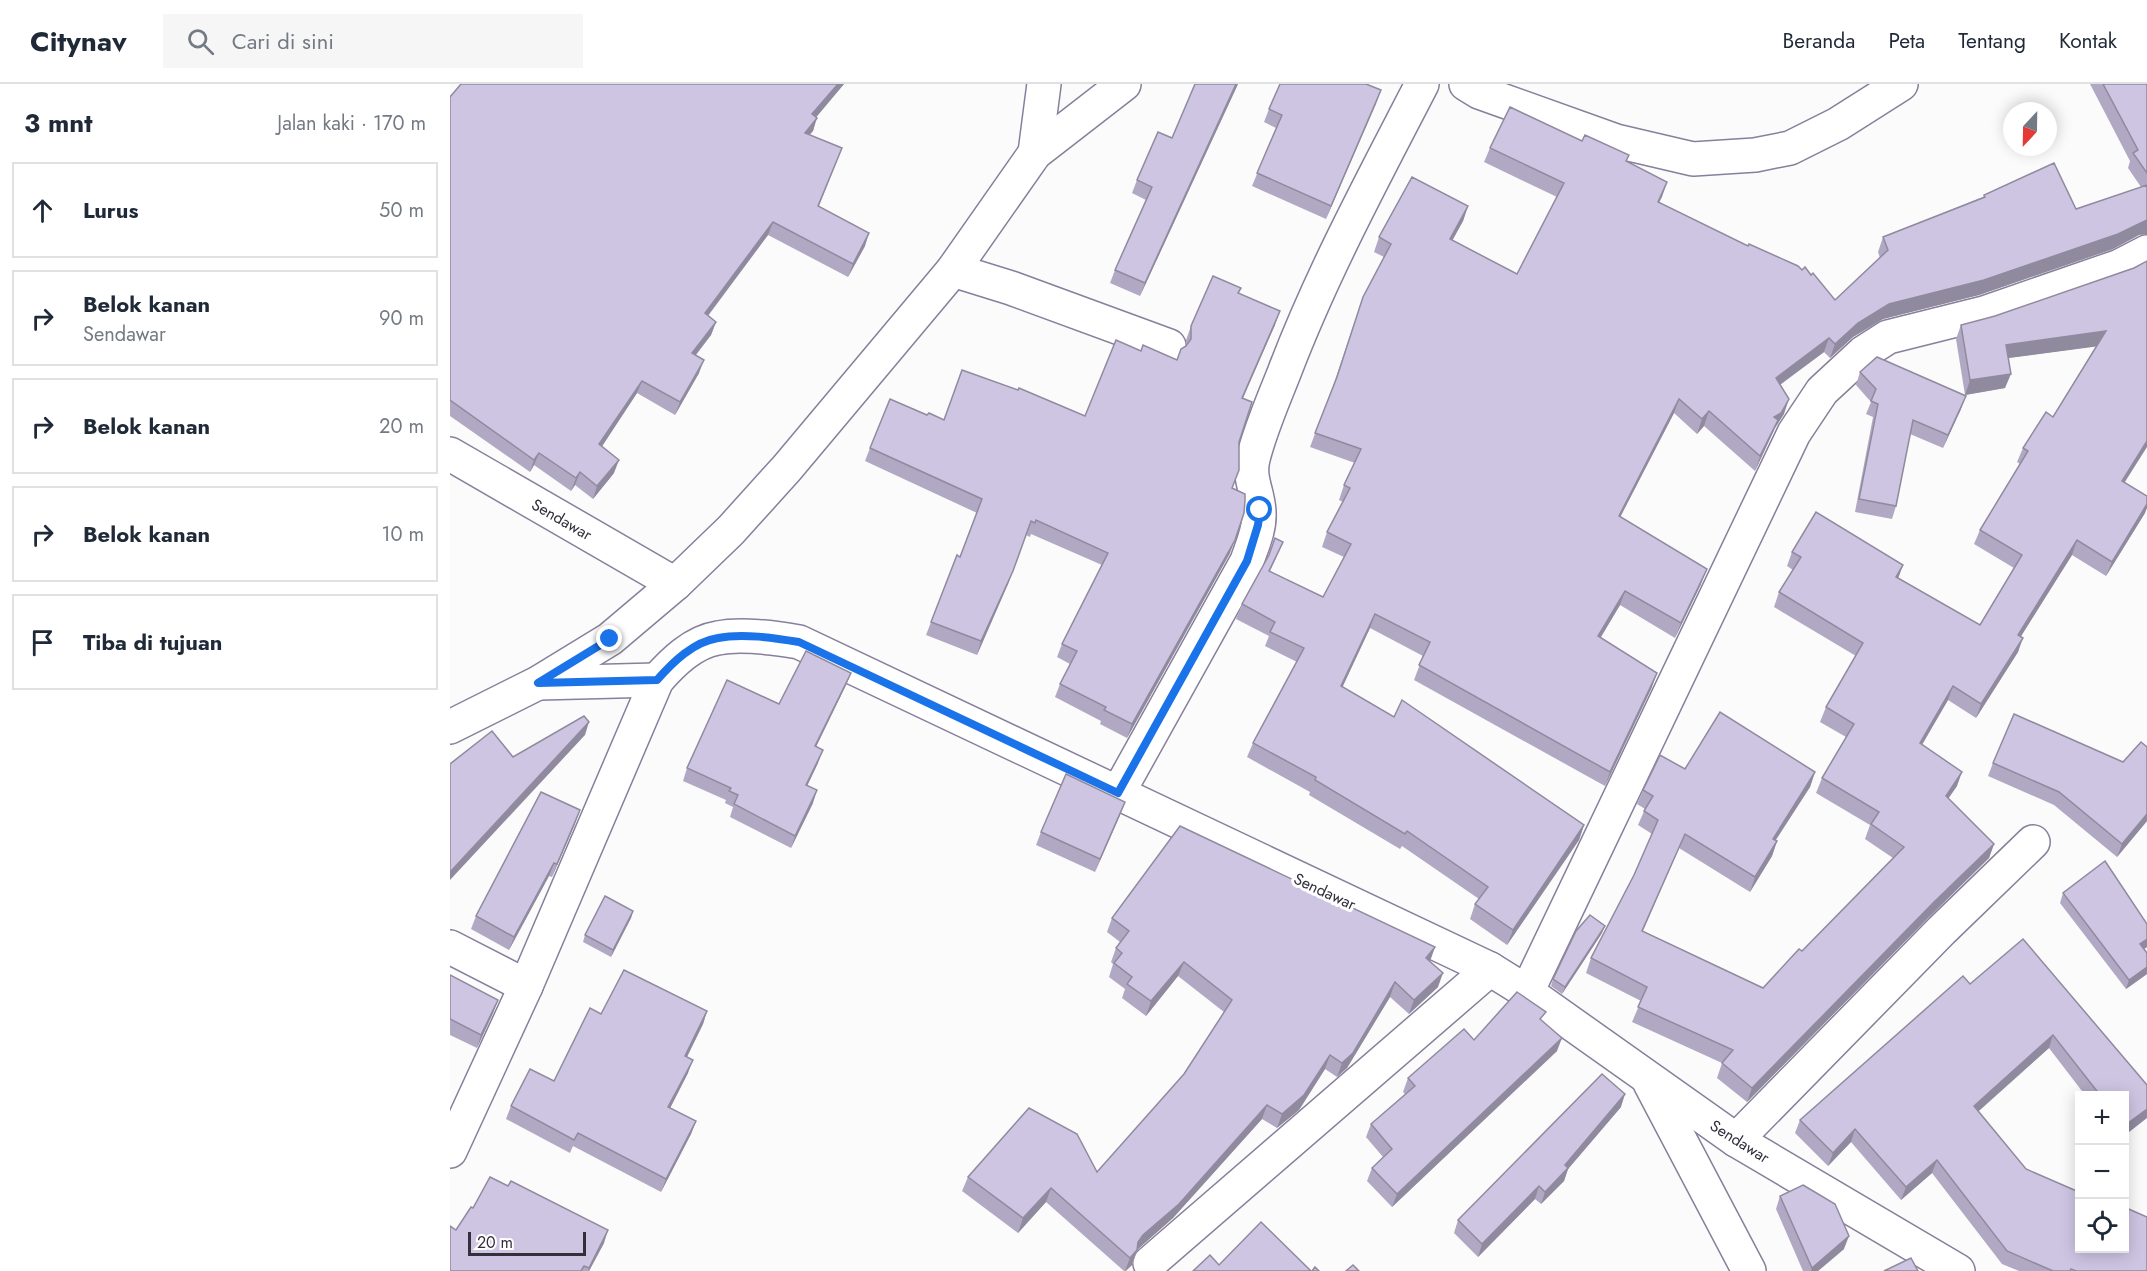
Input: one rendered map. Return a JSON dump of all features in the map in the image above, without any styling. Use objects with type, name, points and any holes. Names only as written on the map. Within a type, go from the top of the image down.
[{"type":"street","points":[[1035,153],[1044,84]]},
{"type":"street","points":[[450,727],[538,683],[610,639],[675,584],[730,530],[787,468],[953,270],[1035,153],[1124,84]]},
{"type":"street","points":[[1118,793],[1247,561],[1260,510],[1251,474],[1253,459],[1270,408],[1299,334],[1333,259],[1422,84]]},
{"type":"street","points":[[1466,84],[1479,92],[1616,141],[1693,159],[1755,155],[1790,148],[1838,124],[1901,84]]},
{"type":"street","points":[[1527,992],[1794,433],[1822,391],[1863,353],[1888,337],[1984,313],[2120,266],[2147,252]]},
{"type":"street","points":[[953,270],[1011,288],[1169,346]]},
{"type":"street","name":"Sendawar","points":[[450,454],[675,584]]},
{"type":"street","name":"Sendawar","points":[[657,680],[684,654],[718,638],[767,638],[799,642],[1490,969],[1527,992],[1736,1140],[1958,1271]]},
{"type":"street","points":[[450,1151],[526,986],[657,680],[538,683]]},
{"type":"street","points":[[1736,1140],[1942,930],[2034,842]]},
{"type":"street","points":[[450,947],[526,986]]},
{"type":"street","points":[[1150,1263],[1490,969]]},
{"type":"street","points":[[1648,1078],[1749,1271]]},
{"type":"building","points":[[461,84],[838,84],[812,114],[817,118],[805,133],[842,148],[818,206],[869,233],[853,264],[773,222],[705,313],[716,322],[692,353],[704,360],[680,402],[642,381],[599,444],[619,460],[597,486],[580,472],[576,478],[539,453],[534,460],[450,400],[450,97]]},
{"type":"building","points":[[1195,84],[1236,84],[1145,283],[1115,270],[1152,187],[1137,180],[1158,132],[1172,138]]},
{"type":"building","points":[[1280,84],[1366,84],[1381,90],[1331,206],[1257,173],[1282,115],[1269,109]]},
{"type":"building","points":[[2103,84],[2147,84],[2147,173],[2133,153],[2138,150]]},
{"type":"building","points":[[1510,107],[1582,141],[1585,135],[1629,155],[1626,161],[1667,182],[1658,202],[1748,246],[1749,244],[1798,266],[1802,270],[1805,267],[1811,275],[1813,273],[1835,300],[1888,250],[1883,237],[1985,197],[1984,195],[2054,163],[2076,209],[2147,185],[2147,220],[2118,234],[1984,280],[1889,304],[1858,323],[1835,344],[1829,338],[1776,378],[1789,399],[1781,413],[1774,417],[1778,420],[1760,456],[1709,411],[1702,419],[1679,399],[1619,516],[1707,569],[1681,623],[1625,591],[1598,636],[1657,673],[1610,772],[1419,665],[1430,642],[1375,614],[1341,686],[1394,717],[1402,700],[1584,825],[1513,930],[1475,904],[1488,887],[1407,831],[1405,834],[1315,780],[1316,777],[1253,743],[1304,648],[1270,632],[1275,622],[1242,604],[1269,555],[1275,538],[1283,542],[1269,571],[1323,597],[1351,544],[1327,532],[1350,488],[1344,485],[1361,449],[1315,433],[1337,377],[1363,297],[1391,244],[1379,237],[1412,177],[1468,206],[1450,239],[1517,274],[1564,183],[1490,148]]},
{"type":"building","points":[[2147,261],[2147,441],[2122,481],[2147,496],[2147,504],[2112,562],[2077,540],[2018,635],[2023,638],[1981,704],[1953,686],[1920,743],[1962,772],[1946,796],[1994,844],[1752,1088],[1722,1063],[1733,1050],[1638,1007],[1647,987],[1591,958],[1634,875],[1658,820],[1644,811],[1653,796],[1643,790],[1660,755],[1685,769],[1720,712],[1815,772],[1773,839],[1777,841],[1755,877],[1685,834],[1642,931],[1763,988],[1799,949],[1802,951],[1904,847],[1871,824],[1879,812],[1822,778],[1854,724],[1826,707],[1863,643],[1779,592],[1801,557],[1792,552],[1816,512],[1903,565],[1896,577],[1980,625],[2022,555],[1980,530],[2028,451],[2023,448],[2046,412],[2053,417],[2106,331],[2006,345],[2011,374],[1970,380],[1961,325],[1995,316],[2134,268]]},
{"type":"building","points":[[1213,276],[1241,288],[1238,293],[1280,311],[1242,398],[1252,402],[1239,442],[1239,470],[1232,488],[1245,494],[1244,513],[1235,540],[1132,724],[1104,710],[1106,707],[1060,684],[1077,651],[1062,644],[1108,553],[1036,520],[1035,523],[1031,521],[1013,571],[981,641],[931,622],[957,555],[960,557],[982,499],[870,448],[890,399],[944,420],[962,370],[1018,390],[1019,388],[1085,416],[1116,340],[1141,351],[1143,345],[1177,360],[1181,349],[1191,339],[1191,326]]},
{"type":"building","points":[[1877,357],[1966,396],[1948,435],[1913,420],[1896,506],[1859,499],[1878,404],[1871,401],[1876,389],[1860,372]]},
{"type":"building","points":[[806,651],[851,673],[815,746],[823,750],[806,785],[817,790],[795,836],[734,804],[738,795],[729,791],[731,788],[687,768],[727,680],[779,704]]},
{"type":"building","points":[[2014,714],[2123,762],[2141,742],[2147,747],[2147,814],[2122,844],[2059,792],[1993,763]]},
{"type":"building","points":[[584,716],[589,722],[450,872],[450,764],[492,731],[513,757]]},
{"type":"building","points":[[1066,774],[1125,802],[1100,859],[1041,832]]},
{"type":"building","points":[[541,792],[580,810],[557,864],[554,863],[514,937],[476,916]]},
{"type":"building","points":[[1180,826],[1435,947],[1426,958],[1443,973],[1414,1000],[1395,982],[1353,1053],[1342,1063],[1330,1055],[1304,1095],[1282,1114],[1267,1105],[1179,1204],[1143,1235],[1138,1242],[1137,1250],[1130,1258],[1051,1188],[1023,1218],[968,1177],[1029,1108],[1077,1134],[1097,1172],[1184,1074],[1232,1000],[1184,962],[1151,1001],[1127,984],[1132,977],[1114,963],[1122,953],[1116,948],[1129,931],[1112,918]]},
{"type":"building","points":[[2105,861],[2147,924],[2147,939],[2140,944],[2147,953],[2147,967],[2129,980],[2063,893]]},
{"type":"building","points":[[605,896],[633,911],[613,950],[585,935]]},
{"type":"building","points":[[1590,915],[1605,926],[1565,987],[1553,979],[1576,931]]},
{"type":"building","points":[[2023,939],[2147,1085],[2147,1109],[2129,1122],[2129,1091],[2097,1091],[2053,1035],[1974,1106],[2026,1169],[2075,1190],[2075,1253],[2129,1253],[2129,1209],[2147,1217],[2147,1271],[2076,1271],[2071,1269],[2070,1271],[2053,1271],[2007,1251],[1937,1160],[1906,1187],[1855,1129],[1833,1153],[1800,1120],[1963,976],[1970,984]]},
{"type":"building","points":[[624,970],[707,1011],[685,1056],[693,1060],[668,1107],[696,1121],[666,1179],[578,1133],[574,1140],[511,1106],[530,1069],[554,1081],[590,1008],[601,1014]]},
{"type":"building","points":[[450,975],[498,1000],[481,1035],[450,1019]]},
{"type":"building","points":[[1517,992],[1546,1012],[1540,1019],[1562,1038],[1397,1194],[1372,1168],[1392,1149],[1371,1124],[1415,1086],[1408,1078],[1464,1029],[1474,1040]]},
{"type":"building","points":[[1602,1074],[1625,1094],[1565,1165],[1568,1168],[1545,1192],[1539,1186],[1482,1244],[1458,1220]]},
{"type":"building","points":[[490,1177],[508,1186],[511,1181],[608,1230],[589,1268],[584,1266],[581,1271],[450,1271],[450,1226],[456,1230],[471,1207],[473,1208]]},
{"type":"building","points":[[1803,1185],[1835,1204],[1849,1236],[1812,1268],[1780,1196]]},
{"type":"building","points":[[1261,1222],[1311,1271],[1193,1271],[1210,1255],[1219,1265]]},
{"type":"building","points":[[1911,1258],[1918,1271],[1884,1271]]},
{"type":"building","points":[[1353,1265],[1359,1271],[1346,1271]]},
{"type":"route","points":[[610,639],[538,683],[657,680],[684,654],[718,638],[767,638],[799,642],[1118,793],[1247,561],[1260,510]]}]
